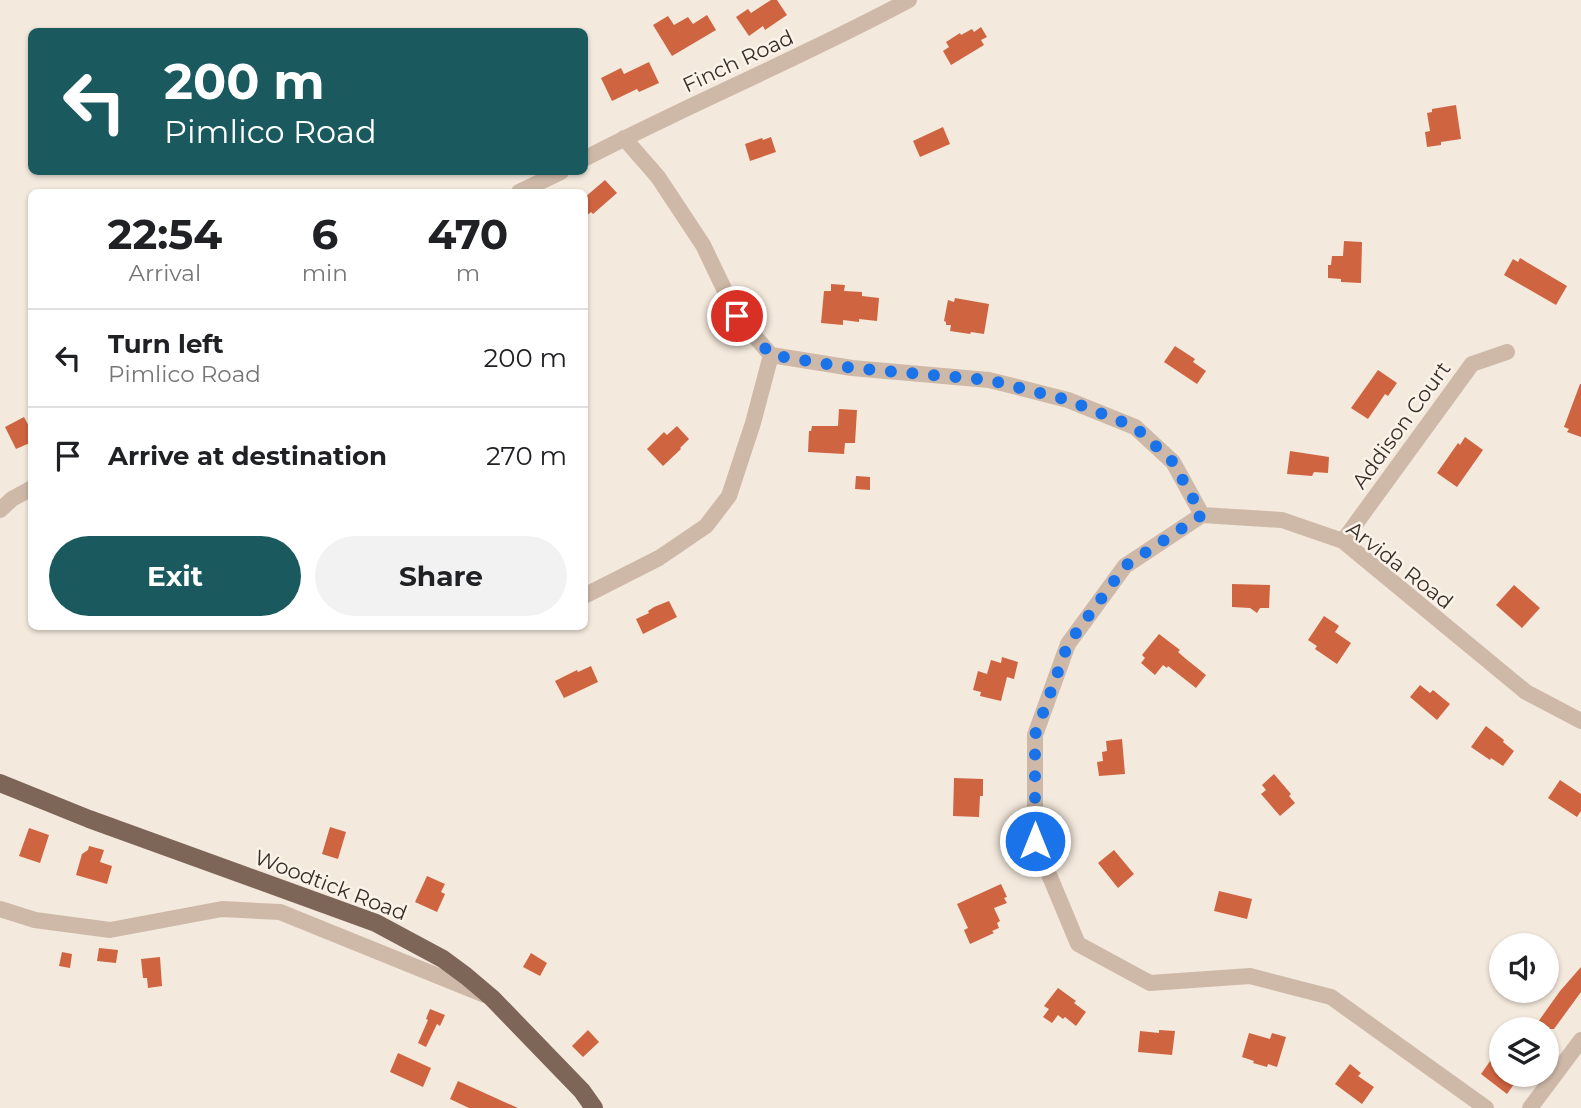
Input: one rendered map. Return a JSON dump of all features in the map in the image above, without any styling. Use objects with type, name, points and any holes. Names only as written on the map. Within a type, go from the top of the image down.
[{"type":"main road","name":"Woodtick Road","points":[[0,783],[89,819],[376,923],[443,959],[492,998],[582,1091],[594,1108]]},
{"type":"street","name":"Finch Road","points":[[588,157],[909,0]]},
{"type":"street","points":[[624,138],[658,177],[703,245],[737,316],[771,355],[852,368],[989,380],[1068,400],[1135,427],[1173,462],[1202,515],[1125,566],[1068,644],[1035,735],[1035,841],[1078,944],[1150,983],[1250,976],[1331,997],[1486,1108]]},
{"type":"street","points":[[525,189],[555,175]]},
{"type":"street","name":"Addison Court","points":[[1343,541],[1472,364],[1507,352]]},
{"type":"street","points":[[588,594],[659,558],[706,526],[729,496],[753,423],[771,355]]},
{"type":"street","points":[[0,510],[28,490]]},
{"type":"street","name":"Arvida Road","points":[[1202,515],[1282,520],[1343,541],[1526,692],[1581,721]]},
{"type":"street","points":[[0,909],[35,919],[110,930],[222,909],[280,912],[492,998]]},
{"type":"street","points":[[1530,1108],[1581,1040]]},
{"type":"building","points":[[771,0],[777,0],[787,15],[765,30],[763,26],[749,36],[736,17],[748,9],[751,13]]},
{"type":"building","points":[[707,15],[716,30],[672,56],[653,25],[668,16],[674,25],[688,17],[693,24]]},
{"type":"building","points":[[981,27],[987,37],[981,40],[984,45],[951,65],[943,51],[949,47],[946,42],[960,33],[961,35],[972,29],[974,32]]},
{"type":"building","points":[[649,62],[659,83],[639,92],[637,89],[612,101],[601,78],[621,68],[624,74]]},
{"type":"building","points":[[1456,105],[1461,139],[1427,147],[1425,132],[1430,131],[1427,113],[1432,112],[1432,109]]},
{"type":"building","points":[[943,127],[950,144],[920,157],[913,141]]},
{"type":"building","points":[[771,137],[776,152],[750,161],[745,144]]},
{"type":"building","points":[[605,180],[617,193],[593,214],[591,212],[588,215],[588,195]]},
{"type":"building","points":[[1344,241],[1362,242],[1361,283],[1328,278],[1328,265],[1331,265],[1332,256],[1343,256]]},
{"type":"building","points":[[1520,258],[1567,286],[1556,305],[1504,275],[1513,259],[1518,262]]},
{"type":"building","points":[[831,284],[845,285],[844,291],[862,292],[862,296],[879,298],[877,321],[843,320],[843,325],[821,323],[824,291],[831,291]]},
{"type":"building","points":[[955,298],[989,304],[984,334],[950,331],[951,325],[946,325],[944,321],[948,300],[954,302]]},
{"type":"building","points":[[1175,346],[1195,359],[1193,362],[1206,371],[1197,384],[1164,362]]},
{"type":"building","points":[[1378,370],[1397,383],[1388,396],[1385,394],[1368,419],[1351,408]]},
{"type":"building","points":[[1580,384],[1581,437],[1567,432],[1569,429],[1564,427]]},
{"type":"building","points":[[839,409],[857,410],[855,443],[845,443],[844,454],[808,452],[809,431],[812,426],[838,426]]},
{"type":"building","points":[[24,417],[28,424],[28,444],[16,449],[5,427]]},
{"type":"building","points":[[677,426],[689,439],[663,466],[647,449],[664,432],[667,435]]},
{"type":"building","points":[[1465,437],[1483,450],[1457,487],[1437,473]]},
{"type":"building","points":[[1290,451],[1329,457],[1328,473],[1314,472],[1312,476],[1287,474]]},
{"type":"building","points":[[856,476],[870,477],[870,490],[855,489]]},
{"type":"building","points":[[1232,584],[1270,585],[1269,608],[1260,608],[1257,613],[1250,608],[1232,607]]},
{"type":"building","points":[[1514,585],[1540,608],[1522,628],[1496,605]]},
{"type":"building","points":[[669,601],[677,617],[643,634],[636,619]]},
{"type":"building","points":[[1324,616],[1339,626],[1335,632],[1351,643],[1337,664],[1315,649],[1317,646],[1308,640]]},
{"type":"building","points":[[1159,634],[1206,675],[1196,688],[1168,666],[1167,668],[1163,665],[1155,675],[1141,663],[1145,658],[1142,655]]},
{"type":"building","points":[[1002,657],[1018,662],[1014,679],[1007,677],[1001,701],[980,696],[981,692],[973,690],[978,671],[987,674],[991,660],[1001,663]]},
{"type":"building","points":[[591,666],[598,682],[564,698],[555,681]]},
{"type":"building","points":[[1420,685],[1430,693],[1433,690],[1450,704],[1437,720],[1410,697]]},
{"type":"building","points":[[1486,726],[1514,751],[1503,766],[1471,747]]},
{"type":"building","points":[[1122,739],[1125,774],[1099,776],[1097,762],[1103,761],[1102,752],[1107,751],[1106,741]]},
{"type":"building","points":[[1274,774],[1295,803],[1280,816],[1261,794],[1266,790],[1262,785]]},
{"type":"building","points":[[954,778],[983,779],[979,817],[953,816]]},
{"type":"building","points":[[1560,780],[1581,794],[1581,811],[1577,817],[1548,798]]},
{"type":"building","points":[[330,827],[346,832],[338,859],[322,854]]},
{"type":"building","points":[[29,828],[49,835],[40,863],[19,856]]},
{"type":"building","points":[[89,846],[104,850],[100,862],[112,866],[107,884],[76,875],[82,854]]},
{"type":"building","points":[[1114,850],[1134,874],[1118,888],[1098,863]]},
{"type":"building","points":[[427,876],[445,884],[441,892],[445,894],[437,912],[415,902]]},
{"type":"building","points":[[1001,884],[1007,903],[994,908],[1000,921],[997,923],[999,928],[970,944],[964,930],[968,928],[957,904]]},
{"type":"building","points":[[1219,891],[1252,899],[1247,919],[1214,911]]},
{"type":"building","points":[[99,948],[118,950],[116,963],[97,961]]},
{"type":"building","points":[[62,952],[72,954],[70,968],[59,966]]},
{"type":"building","points":[[531,953],[547,963],[540,976],[523,967]]},
{"type":"building","points":[[160,957],[162,986],[148,988],[147,978],[143,978],[141,959]]},
{"type":"building","points":[[1581,967],[1581,992],[1559,1022],[1559,1017],[1542,1017],[1551,1003],[1559,1003],[1560,991]]},
{"type":"building","points":[[1058,988],[1086,1012],[1076,1026],[1058,1015],[1052,1023],[1043,1017],[1049,1009],[1044,1006]]},
{"type":"building","points":[[430,1009],[445,1015],[440,1026],[437,1024],[426,1047],[418,1043]]},
{"type":"building","points":[[588,1030],[599,1042],[583,1057],[572,1046]]},
{"type":"building","points":[[1159,1030],[1175,1031],[1172,1055],[1138,1052],[1140,1031],[1159,1033]]},
{"type":"building","points":[[1249,1033],[1270,1039],[1272,1033],[1286,1037],[1277,1067],[1253,1063],[1254,1061],[1242,1057]]},
{"type":"building","points":[[398,1053],[431,1068],[423,1087],[390,1072]]},
{"type":"building","points":[[1489,1063],[1489,1080],[1481,1074]]},
{"type":"building","points":[[1350,1064],[1361,1073],[1358,1076],[1374,1087],[1362,1104],[1335,1084]]},
{"type":"building","points":[[458,1081],[518,1108],[469,1108],[450,1099]]},
{"type":"building","points":[[1498,1087],[1512,1087],[1507,1094]]},
{"type":"route","points":[[737,316],[771,355],[852,368],[989,380],[1068,400],[1135,427],[1173,462],[1202,515],[1125,566],[1068,644],[1035,735],[1035,841]]}]
